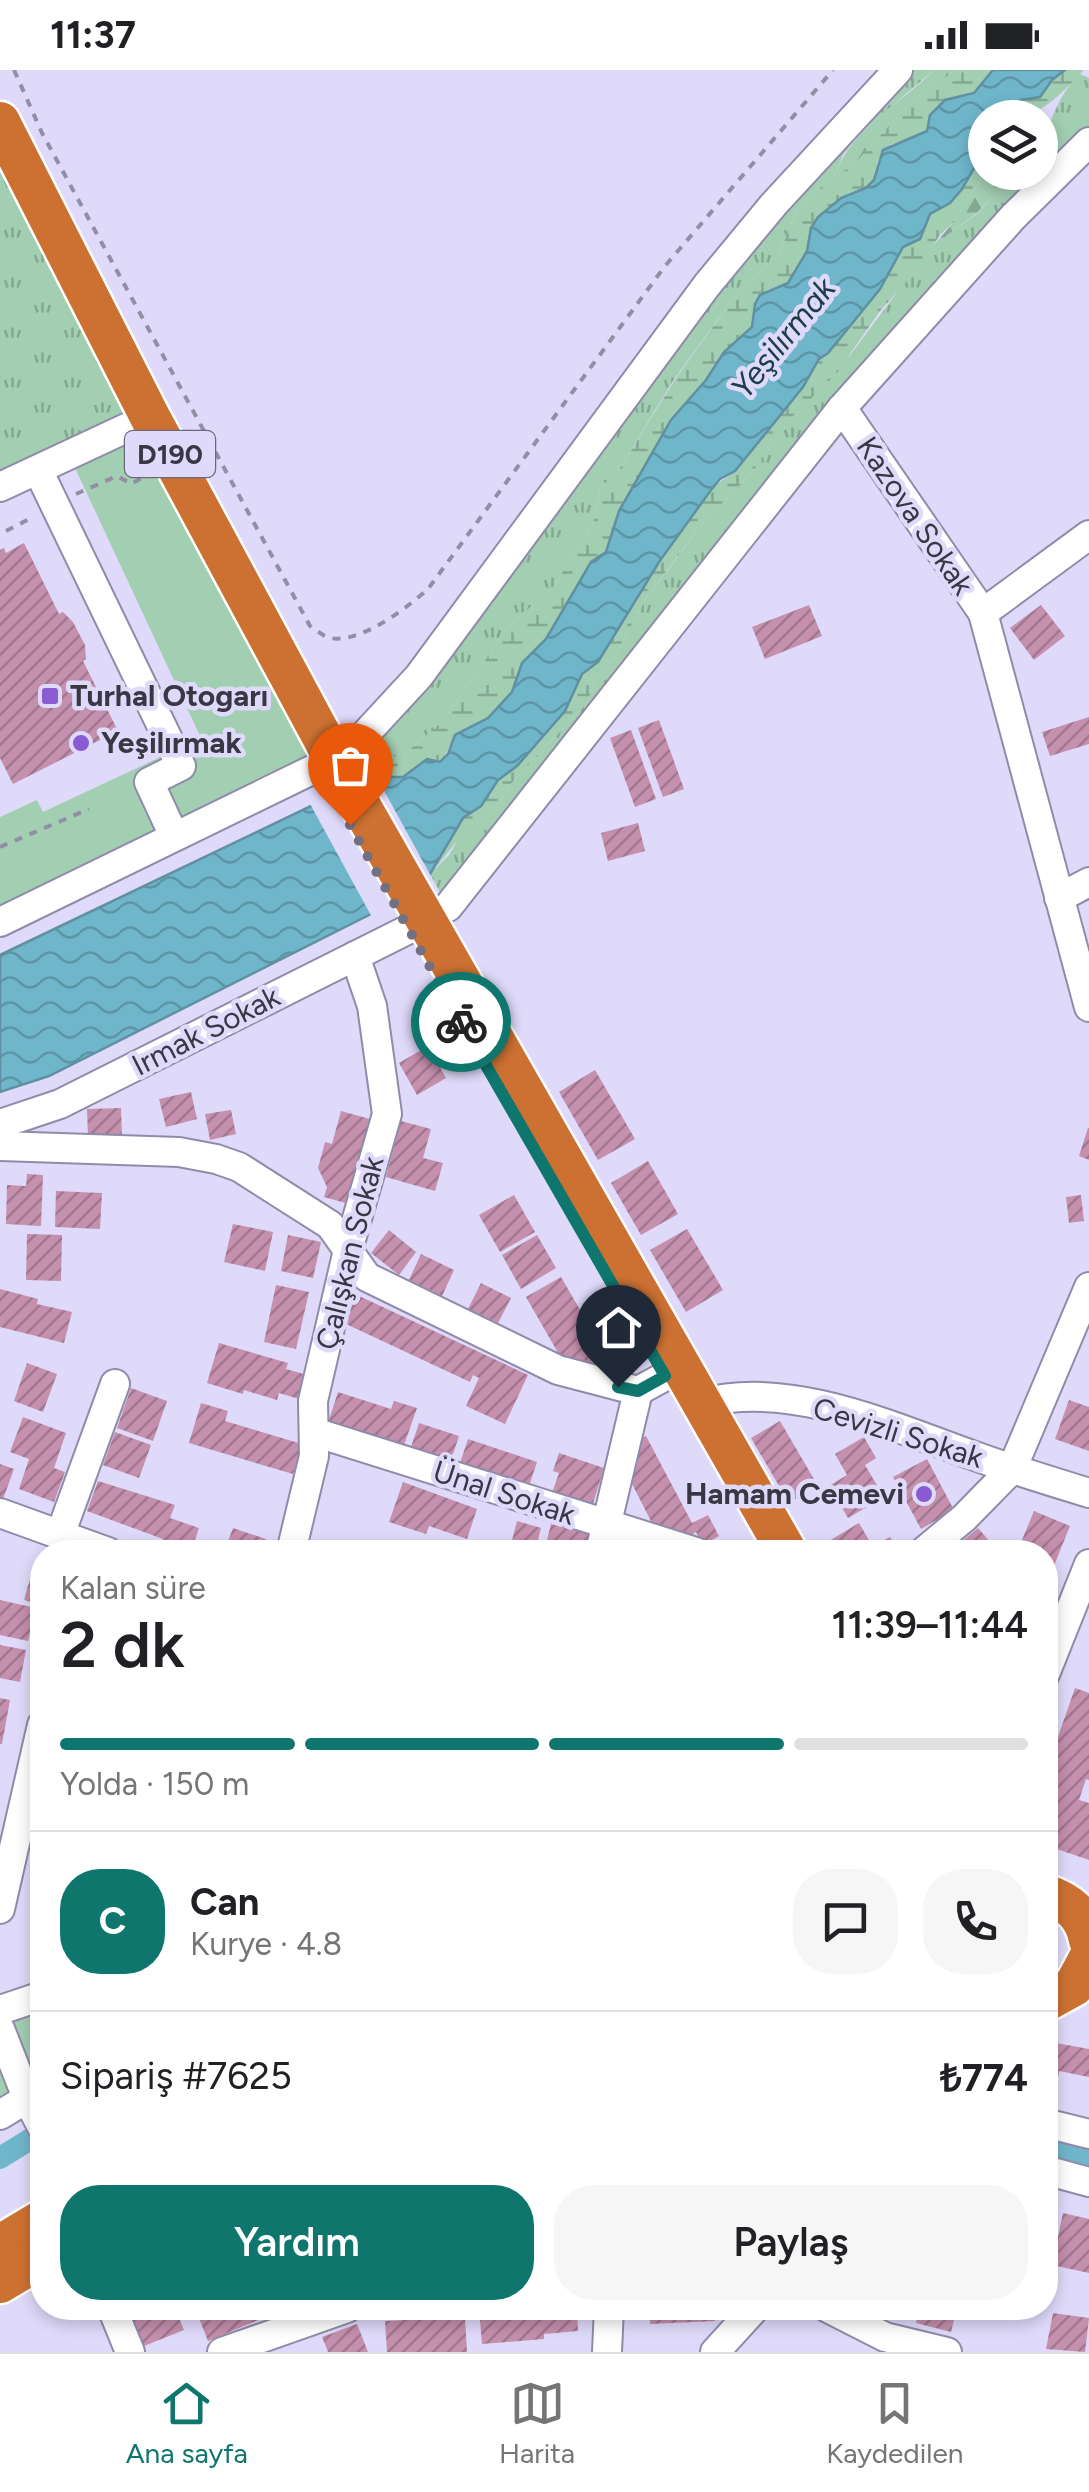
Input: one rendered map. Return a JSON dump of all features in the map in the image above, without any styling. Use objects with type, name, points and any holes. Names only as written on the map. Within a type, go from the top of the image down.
[{"type":"highway","name":"D190","points":[[0,122],[142,421]]},
{"type":"highway","name":"D190","points":[[0,162],[662,1378],[758,1540]]},
{"type":"highway","name":"D190","points":[[662,1378],[703,1403],[779,1540]]},
{"type":"highway","points":[[1066,1901],[1079,1915],[1089,1940]]},
{"type":"highway","points":[[1066,1997],[1082,1976],[1089,1958]]},
{"type":"highway","points":[[0,2245],[30,2227]]},
{"type":"highway","points":[[0,2283],[30,2265]]},
{"type":"street","points":[[0,922],[174,836],[333,775],[419,676],[707,285],[774,204],[898,70]]},
{"type":"street","name":"Irmak Sokak","points":[[0,1124],[60,1104],[448,907],[842,408],[1012,217],[1089,142]]},
{"type":"street","name":"Kazova Sokak","points":[[842,408],[982,613],[1089,535]]},
{"type":"street","points":[[0,487],[142,421]]},
{"type":"street","points":[[38,470],[182,766],[149,782],[174,836]]},
{"type":"street","points":[[982,613],[1089,1007]]},
{"type":"street","points":[[1059,898],[1089,882]]},
{"type":"street","name":"Çalışkan Sokak","points":[[294,1540],[314,1456],[314,1401],[348,1250],[387,1114],[372,1006],[355,956]]},
{"type":"street","points":[[0,1147],[180,1152],[239,1167],[330,1225],[367,1277],[541,1362],[597,1383],[662,1378],[602,1539]]},
{"type":"street","points":[[937,1540],[1012,1469],[1089,1286]]},
{"type":"street","points":[[84,1540],[115,1384]]},
{"type":"street","name":"Cevizli Sokak","points":[[703,1403],[731,1396],[821,1406],[866,1417],[1089,1493]]},
{"type":"street","name":"Ünal Sokak","points":[[314,1432],[602,1539]]},
{"type":"street","points":[[0,1514],[67,1540]]},
{"type":"street","points":[[1058,1642],[1089,1564]]},
{"type":"street","points":[[0,1910],[30,1778]]},
{"type":"street","points":[[0,2010],[30,2000]]},
{"type":"street","points":[[0,2030],[30,2093]]},
{"type":"street","points":[[0,2115],[30,2108]]},
{"type":"street","points":[[1058,2126],[1089,2134]]},
{"type":"street","points":[[1058,2174],[1089,2182]]},
{"type":"street","points":[[117,2320],[130,2352]]},
{"type":"street","points":[[222,2352],[313,2320]]},
{"type":"street","points":[[606,2352],[608,2320]]},
{"type":"street","points":[[715,2352],[744,2320]]},
{"type":"street","points":[[852,2320],[885,2337],[947,2352]]},
{"type":"path","points":[[14,70],[42,133],[310,626],[329,638],[352,635],[376,625],[404,610],[428,589],[665,266],[833,70]]},
{"type":"path","points":[[0,847],[89,810]]},
{"type":"green space","points":[[898,70],[934,70],[859,134],[843,155],[835,175],[799,206],[778,256],[739,290],[673,381],[617,473],[600,488],[587,537],[555,586],[508,627],[445,719],[409,750],[374,771],[358,742],[601,432]]},
{"type":"green space","points":[[934,70],[956,70],[910,102],[853,166],[835,175],[865,130]]},
{"type":"green space","points":[[956,70],[993,70],[974,93],[945,100],[930,115],[928,131],[890,145],[878,160],[874,180],[866,188],[841,198],[811,228],[807,252],[788,283],[768,290],[753,312],[752,327],[724,352],[706,380],[671,420],[619,511],[606,552],[591,562],[546,639],[522,663],[512,692],[489,718],[455,735],[442,761],[424,761],[403,777],[378,780],[374,771],[409,750],[445,719],[508,627],[555,586],[587,537],[600,488],[617,473],[674,381],[739,290],[778,256],[799,206],[835,175],[853,166],[910,102]]},
{"type":"green space","points":[[1065,70],[1084,70],[1052,100],[1021,100],[1035,96]]},
{"type":"green space","points":[[1080,74],[1089,78],[1089,142],[1058,173],[1058,105]]},
{"type":"green space","points":[[0,162],[134,425],[0,487]]},
{"type":"green space","points":[[968,178],[968,190],[974,190],[953,223],[880,311],[836,374],[793,416],[751,474],[702,524],[647,597],[613,659],[596,677],[587,703],[509,786],[500,803],[457,841],[437,866],[449,837],[463,818],[481,806],[498,780],[565,711],[582,674],[598,662],[659,562],[711,490],[735,471],[804,386],[819,359],[877,292],[903,247],[920,239],[930,214],[948,203]]},
{"type":"green space","points":[[974,190],[998,190],[977,213],[946,236],[939,247],[924,256],[953,223]]},
{"type":"green space","points":[[998,190],[1040,190],[1013,217],[448,907],[430,874],[457,841],[500,803],[509,786],[587,703],[596,677],[613,659],[647,597],[702,524],[751,474],[793,416],[851,354],[924,256],[978,213]]},
{"type":"green space","points":[[134,425],[318,767],[0,922],[0,817],[37,800],[43,812],[201,738],[69,455]]},
{"type":"green space","points":[[30,2000],[30,2096],[0,2115],[0,2010]]},
{"type":"water","points":[[993,70],[1065,70],[1040,97],[968,100],[968,179],[962,189],[950,203],[930,214],[920,239],[903,247],[880,289],[819,359],[803,387],[735,471],[720,479],[711,490],[659,562],[598,662],[582,674],[565,711],[517,766],[498,780],[481,806],[463,818],[430,874],[371,914],[49,1076],[0,1092],[0,955],[311,806],[387,777],[403,777],[427,759],[440,762],[448,754],[455,735],[488,718],[512,692],[522,663],[546,639],[591,562],[606,552],[619,511],[671,420],[706,380],[724,352],[752,327],[760,295],[788,283],[807,251],[811,228],[818,217],[841,198],[866,188],[874,180],[883,150],[927,131],[930,115],[945,100],[974,93]]},
{"type":"pier","points":[[376,776],[432,878],[373,919],[309,802]]},
{"type":"building","name":"Turhal Otogarı","points":[[24,543],[59,614],[63,612],[73,622],[85,645],[83,661],[118,731],[13,784],[0,758],[0,550],[4,548],[6,553]]},
{"type":"building","points":[[809,605],[822,636],[765,659],[752,627]]},
{"type":"building","points":[[1041,605],[1065,636],[1034,660],[1010,628]]},
{"type":"building","points":[[1089,717],[1089,744],[1050,756],[1042,732]]},
{"type":"building","points":[[659,720],[684,789],[663,797],[638,728]]},
{"type":"building","points":[[631,730],[656,799],[635,807],[610,738]]},
{"type":"building","points":[[638,823],[645,851],[608,861],[601,833]]},
{"type":"building","points":[[428,1046],[446,1078],[417,1095],[399,1063]]},
{"type":"building","points":[[595,1070],[635,1139],[598,1160],[559,1092]]},
{"type":"building","points":[[191,1092],[197,1119],[166,1127],[159,1099]]},
{"type":"building","points":[[121,1108],[122,1136],[88,1137],[87,1109]]},
{"type":"building","points":[[231,1110],[236,1134],[210,1140],[205,1114]]},
{"type":"building","points":[[341,1111],[377,1121],[353,1205],[324,1197],[327,1187],[318,1168],[325,1142],[332,1144]]},
{"type":"building","points":[[401,1121],[431,1129],[423,1158],[443,1163],[435,1191],[386,1177]]},
{"type":"building","points":[[1089,1128],[1089,1160],[1079,1156]]},
{"type":"building","points":[[648,1161],[678,1214],[641,1235],[611,1183]]},
{"type":"building","points":[[27,1174],[43,1175],[41,1226],[6,1224],[7,1185],[26,1186]]},
{"type":"building","points":[[56,1191],[102,1193],[100,1229],[55,1227]]},
{"type":"building","points":[[514,1195],[535,1232],[500,1252],[479,1215]]},
{"type":"building","points":[[1081,1195],[1084,1221],[1069,1223],[1066,1197]]},
{"type":"building","points":[[233,1224],[273,1232],[265,1271],[224,1262]]},
{"type":"building","points":[[687,1229],[723,1290],[686,1312],[650,1250]]},
{"type":"building","points":[[389,1230],[416,1252],[399,1275],[371,1253]]},
{"type":"building","points":[[27,1234],[62,1235],[61,1281],[26,1280]]},
{"type":"building","points":[[288,1235],[321,1242],[313,1278],[281,1271]]},
{"type":"building","points":[[537,1235],[556,1268],[521,1289],[502,1255]]},
{"type":"building","points":[[421,1254],[454,1270],[442,1296],[409,1280]]},
{"type":"building","points":[[561,1277],[612,1365],[600,1372],[561,1358],[526,1297]]},
{"type":"building","points":[[481,1283],[511,1298],[498,1323],[468,1309]]},
{"type":"building","points":[[276,1285],[309,1292],[296,1349],[264,1342]]},
{"type":"building","points":[[0,1289],[38,1299],[37,1304],[72,1312],[64,1343],[0,1327]]},
{"type":"building","points":[[355,1294],[528,1375],[505,1424],[466,1406],[479,1378],[473,1375],[470,1382],[346,1324]]},
{"type":"building","points":[[219,1343],[288,1363],[286,1369],[307,1375],[299,1399],[279,1393],[277,1400],[207,1383]]},
{"type":"building","points":[[27,1363],[57,1374],[43,1412],[14,1401]]},
{"type":"building","points":[[131,1388],[167,1401],[153,1441],[117,1428]]},
{"type":"building","points":[[338,1392],[391,1409],[394,1401],[417,1408],[403,1448],[328,1423]]},
{"type":"building","points":[[1069,1400],[1089,1407],[1089,1451],[1055,1439]]},
{"type":"building","points":[[201,1403],[228,1411],[225,1421],[302,1444],[293,1474],[189,1443]]},
{"type":"building","points":[[23,1417],[66,1433],[54,1468],[65,1472],[54,1502],[19,1489],[29,1459],[10,1452]]},
{"type":"building","points":[[780,1421],[818,1486],[789,1503],[751,1438]]},
{"type":"building","points":[[419,1423],[459,1436],[450,1463],[410,1450]]},
{"type":"building","points":[[115,1432],[151,1445],[139,1478],[103,1465]]},
{"type":"building","points":[[646,1436],[692,1523],[708,1515],[719,1536],[700,1540],[696,1532],[678,1540],[657,1533],[627,1474],[637,1440]]},
{"type":"building","points":[[864,1437],[876,1458],[865,1465],[884,1497],[848,1518],[829,1486],[847,1475],[835,1454]]},
{"type":"building","points":[[468,1439],[537,1462],[528,1489],[459,1466]]},
{"type":"building","points":[[559,1453],[604,1468],[591,1510],[551,1496],[559,1473],[553,1471]]},
{"type":"building","name":"Hamam Cemevi","points":[[927,1459],[954,1510],[921,1529],[893,1477]]},
{"type":"building","points":[[0,1464],[14,1469],[3,1499],[0,1498]]},
{"type":"building","points":[[98,1481],[175,1505],[170,1518],[199,1528],[195,1540],[163,1540],[87,1511]]},
{"type":"building","points":[[403,1482],[477,1509],[467,1539],[429,1526],[426,1534],[389,1522]]},
{"type":"building","points":[[1034,1511],[1070,1526],[1058,1556],[1058,1540],[1022,1540]]},
{"type":"building","points":[[517,1521],[541,1528],[538,1540],[512,1540]]},
{"type":"building","points":[[859,1523],[869,1540],[831,1540]]},
{"type":"building","points":[[551,1524],[595,1536],[594,1540],[547,1540]]},
{"type":"building","points":[[233,1528],[266,1539],[266,1540],[228,1540]]},
{"type":"building","points":[[978,1528],[988,1540],[964,1540]]},
{"type":"building","points":[[30,1579],[30,1602],[24,1600]]},
{"type":"building","points":[[0,1600],[30,1607],[28,1641],[0,1635]]},
{"type":"building","points":[[0,1645],[26,1650],[20,1682],[0,1678]]},
{"type":"building","points":[[1075,1688],[1089,1693],[1089,1780],[1086,1779],[1079,1800],[1089,1803],[1089,1860],[1058,1849],[1058,1737]]},
{"type":"building","points":[[0,1698],[10,1700],[2,1744],[0,1744]]},
{"type":"building","points":[[1058,2043],[1089,2049],[1089,2077],[1059,2071],[1058,2078]]},
{"type":"building","points":[[1063,2213],[1089,2219],[1089,2273],[1058,2266]]},
{"type":"building","points":[[1058,2314],[1089,2318],[1085,2352],[1046,2349],[1052,2320],[1058,2320]]},
{"type":"building","points":[[133,2320],[180,2320],[184,2330],[144,2346]]},
{"type":"building","points":[[200,2320],[258,2320],[208,2341]]},
{"type":"building","points":[[465,2320],[467,2352],[387,2352],[385,2321]]},
{"type":"building","points":[[480,2320],[578,2320],[578,2331],[544,2334],[544,2339],[482,2344]]},
{"type":"building","points":[[650,2320],[715,2321],[650,2324]]},
{"type":"building","points":[[917,2320],[954,2320],[951,2332],[916,2323]]},
{"type":"building","points":[[357,2324],[368,2352],[328,2352],[322,2337]]},
{"type":"waterway","points":[[0,2158],[30,2139]]},
{"type":"waterway","points":[[1058,2148],[1089,2156]]},
{"type":"way so far","points":[[350,825],[461,1022]]},
{"type":"place","name":"Turhal Otogarı","points":[[50,696]]},
{"type":"place","name":"Yeşilırmak","points":[[81,743]]},
{"type":"place","name":"Hamam Cemevi","points":[[924,1494]]},
{"type":"route","points":[[461,1022],[665,1376],[638,1391],[618,1387]]}]
